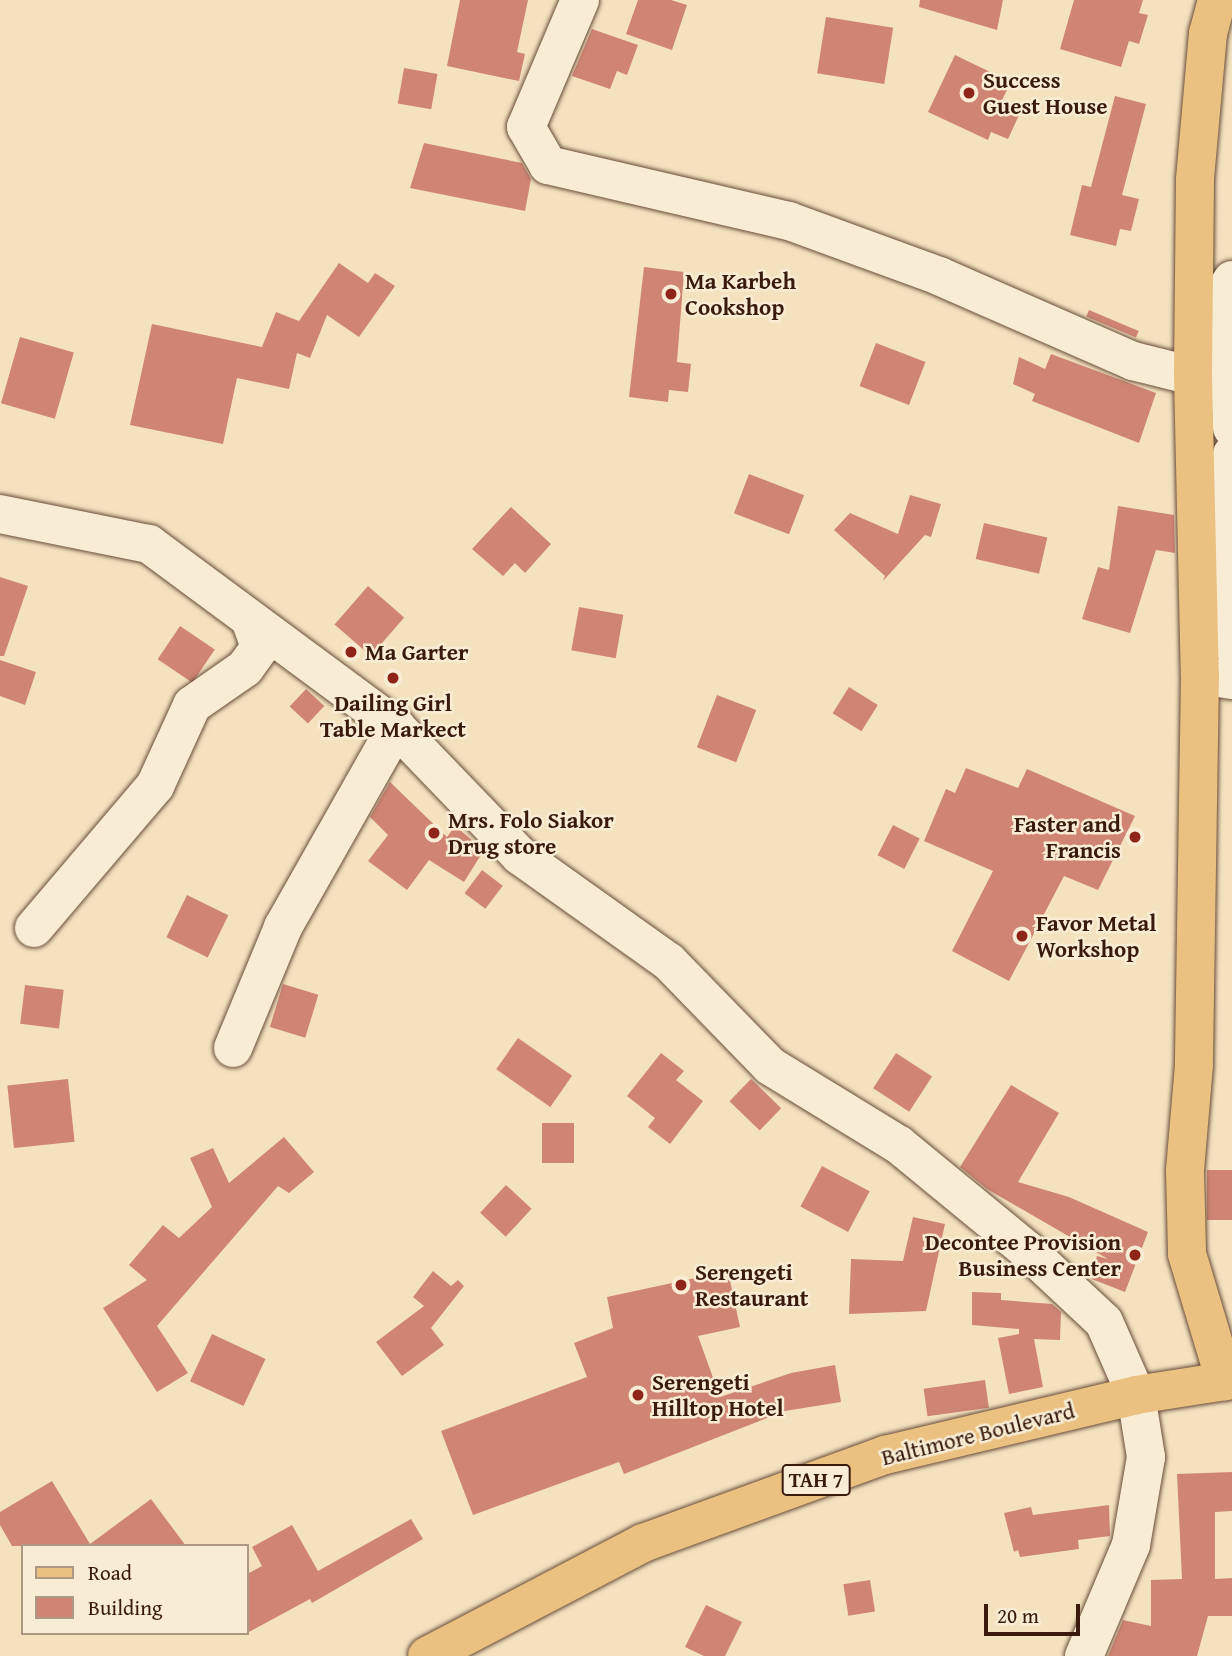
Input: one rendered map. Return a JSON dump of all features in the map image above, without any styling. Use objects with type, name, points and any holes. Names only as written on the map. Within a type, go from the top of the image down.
[{"type":"main road","points":[[1217,0],[1208,33],[1195,180],[1193,376],[1216,677],[1187,1254],[1228,1381]]},
{"type":"main road","name":"Baltimore Boulevard","points":[[427,1656],[643,1543],[885,1455],[1136,1395],[1228,1381]]},
{"type":"street","points":[[580,0],[526,127],[548,165],[789,221],[940,276],[1133,361],[1193,376]]},
{"type":"street","points":[[1232,280],[1225,291],[1232,428]]},
{"type":"street","points":[[1232,454],[1223,592],[1232,645]]},
{"type":"street","points":[[0,514],[149,544],[396,727],[519,855],[669,962],[770,1066],[899,1145],[1027,1250],[1104,1322],[1136,1395],[1146,1457],[1131,1545],[1084,1656]]},
{"type":"street","points":[[34,928],[155,786],[192,705],[245,668],[260,647],[250,620]]},
{"type":"street","points":[[233,1048],[283,927],[396,727]]},
{"type":"building","points":[[460,0],[528,0],[517,52],[525,54],[519,81],[447,66]]},
{"type":"building","points":[[638,0],[671,0],[687,5],[672,50],[626,34]]},
{"type":"building","points":[[920,0],[1003,0],[997,30],[919,7]]},
{"type":"building","points":[[1074,0],[1143,0],[1139,13],[1148,15],[1139,44],[1129,41],[1121,67],[1060,49]]},
{"type":"building","points":[[826,17],[893,28],[884,84],[817,73]]},
{"type":"building","points":[[592,29],[638,45],[627,75],[617,71],[610,89],[572,76]]},
{"type":"building","points":[[955,55],[1011,82],[1000,104],[1020,113],[1008,139],[991,132],[988,140],[928,112]]},
{"type":"building","points":[[404,68],[437,74],[431,109],[398,103]]},
{"type":"building","points":[[1115,96],[1146,104],[1122,195],[1139,199],[1131,231],[1120,229],[1116,246],[1070,235],[1082,185],[1091,187]]},
{"type":"building","points":[[424,143],[522,163],[531,179],[525,211],[410,188]]},
{"type":"building","points":[[339,263],[368,283],[375,273],[395,286],[359,337],[327,315],[310,358],[297,353],[289,389],[237,378],[223,444],[130,425],[152,324],[262,347],[276,312],[299,321]]},
{"type":"building","points":[[644,267],[684,272],[677,362],[691,364],[688,392],[669,390],[668,402],[629,397]]},
{"type":"building","points":[[1089,310],[1139,331],[1136,338],[1086,316]]},
{"type":"building","points":[[20,337],[74,352],[55,419],[1,403]]},
{"type":"building","points":[[876,343],[925,362],[909,405],[860,386]]},
{"type":"building","points":[[1051,354],[1156,393],[1139,443],[1032,401],[1035,394],[1013,384],[1019,357],[1045,369]]},
{"type":"building","points":[[749,474],[804,495],[789,534],[734,513]]},
{"type":"building","points":[[910,495],[941,504],[931,537],[925,535],[883,581],[885,576],[834,530],[850,513],[898,534]]},
{"type":"building","points":[[1118,506],[1174,515],[1175,553],[1156,550],[1130,633],[1082,619],[1098,567],[1109,570]]},
{"type":"building","points":[[511,507],[551,544],[525,573],[515,563],[503,576],[472,549]]},
{"type":"building","points":[[984,523],[1047,538],[1039,574],[976,559]]},
{"type":"building","points":[[0,577],[28,586],[4,656],[0,656]]},
{"type":"building","points":[[368,586],[404,617],[371,656],[335,624]]},
{"type":"building","points":[[579,607],[623,615],[616,658],[571,650]]},
{"type":"building","points":[[180,626],[215,649],[192,683],[158,659]]},
{"type":"building","points":[[0,660],[36,672],[25,705],[0,696]]},
{"type":"building","points":[[849,687],[878,705],[861,731],[833,713]]},
{"type":"building","points":[[306,689],[324,706],[308,724],[290,707]]},
{"type":"building","points":[[717,695],[756,710],[736,762],[697,747]]},
{"type":"building","points":[[966,768],[1018,788],[1027,769],[1135,816],[1098,890],[1064,876],[1009,981],[952,951],[993,871],[924,841],[946,789],[955,793]]},
{"type":"building","points":[[390,782],[447,837],[455,826],[484,850],[464,882],[429,860],[407,890],[368,861],[388,835],[370,817]]},
{"type":"building","points":[[893,825],[920,839],[904,869],[878,855]]},
{"type":"building","points":[[482,870],[503,886],[485,909],[465,893]]},
{"type":"building","points":[[187,895],[228,915],[208,957],[166,937]]},
{"type":"building","points":[[283,984],[318,995],[305,1038],[270,1027]]},
{"type":"building","points":[[25,985],[64,990],[59,1028],[20,1024]]},
{"type":"building","points":[[518,1038],[572,1076],[550,1107],[496,1069]]},
{"type":"building","points":[[661,1053],[684,1071],[676,1080],[703,1101],[670,1144],[648,1127],[655,1118],[627,1096]]},
{"type":"building","points":[[896,1053],[932,1076],[909,1112],[873,1088]]},
{"type":"building","points":[[68,1079],[75,1142],[14,1148],[7,1085]]},
{"type":"building","points":[[751,1079],[781,1108],[760,1130],[729,1101]]},
{"type":"building","points":[[1011,1085],[1059,1113],[1018,1182],[1069,1197],[1148,1232],[1125,1292],[1089,1278],[1097,1256],[1108,1259],[987,1189],[960,1167]]},
{"type":"building","points":[[542,1123],[574,1123],[574,1163],[542,1163]]},
{"type":"building","points":[[284,1137],[314,1172],[289,1193],[278,1186],[157,1326],[188,1373],[157,1392],[103,1308],[147,1280],[129,1265],[163,1225],[179,1238],[212,1207],[190,1158],[213,1148],[229,1183]]},
{"type":"building","points":[[822,1166],[870,1191],[848,1232],[800,1207]]},
{"type":"building","points":[[1207,1170],[1232,1170],[1232,1220],[1207,1220]]},
{"type":"building","points":[[506,1185],[532,1209],[506,1237],[480,1213]]},
{"type":"building","points":[[913,1217],[945,1224],[926,1311],[849,1314],[851,1259],[903,1261]]},
{"type":"building","points":[[433,1271],[451,1286],[458,1280],[464,1286],[431,1328],[444,1345],[402,1376],[376,1342],[424,1306],[413,1297]]},
{"type":"building","points":[[728,1271],[740,1327],[698,1336],[720,1397],[791,1373],[835,1365],[841,1402],[785,1411],[624,1474],[619,1462],[473,1515],[441,1431],[587,1377],[574,1343],[613,1328],[607,1297]]},
{"type":"building","points":[[972,1292],[1001,1293],[1001,1300],[1052,1304],[1061,1312],[1060,1340],[1034,1339],[1043,1387],[1009,1394],[998,1338],[1019,1334],[1019,1329],[972,1325]]},
{"type":"building","points":[[212,1334],[265,1359],[243,1406],[190,1381]]},
{"type":"building","points":[[985,1380],[989,1408],[928,1416],[924,1389]]},
{"type":"building","points":[[1232,1472],[1232,1511],[1215,1512],[1215,1579],[1232,1578],[1232,1616],[1208,1616],[1197,1656],[1108,1656],[1123,1620],[1151,1626],[1151,1580],[1182,1579],[1177,1474]]},
{"type":"building","points":[[52,1481],[90,1544],[12,1546],[0,1525],[0,1512]]},
{"type":"building","points":[[151,1499],[185,1544],[90,1544]]},
{"type":"building","points":[[1109,1505],[1110,1536],[1078,1540],[1079,1549],[1020,1557],[1018,1550],[1014,1552],[1004,1513],[1031,1507],[1033,1515]]},
{"type":"building","points":[[411,1519],[423,1539],[312,1603],[310,1599],[248,1632],[248,1573],[262,1566],[252,1547],[292,1525],[318,1571]]},
{"type":"building","points":[[870,1580],[875,1612],[848,1616],[843,1584]]},
{"type":"building","points":[[706,1605],[742,1622],[725,1656],[704,1656],[685,1647]]},
{"type":"place","name":"Success Guest House","points":[[969,93]]},
{"type":"place","name":"Ma Karbeh Cookshop","points":[[671,294]]},
{"type":"place","name":"Ma Garter","points":[[351,652]]},
{"type":"place","name":"Dailing Girl Table Markect","points":[[393,678]]},
{"type":"place","name":"Mrs. Folo Siakor Drug store","points":[[434,833]]},
{"type":"place","name":"Faster and Francis","points":[[1135,837]]},
{"type":"place","name":"Favor Metal Workshop","points":[[1022,936]]},
{"type":"place","name":"Decontee Provision Business Center","points":[[1135,1255]]},
{"type":"place","name":"Serengeti Restaurant","points":[[681,1285]]},
{"type":"place","name":"Serengeti Hilltop Hotel","points":[[638,1395]]}]
